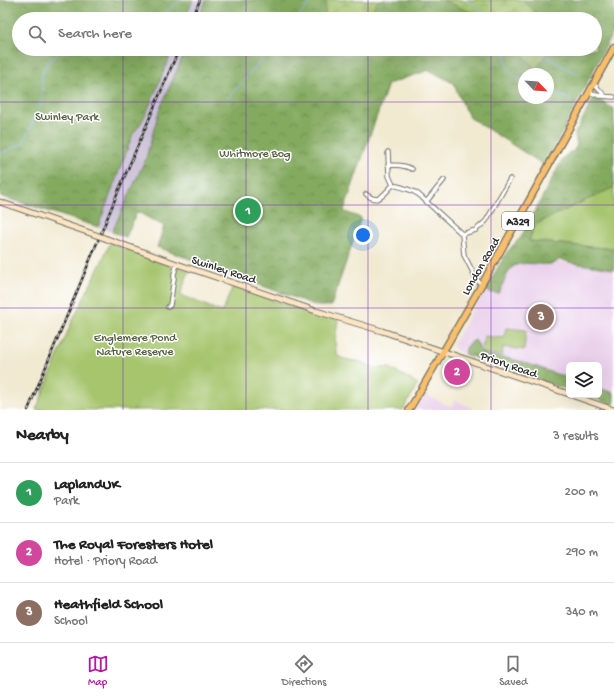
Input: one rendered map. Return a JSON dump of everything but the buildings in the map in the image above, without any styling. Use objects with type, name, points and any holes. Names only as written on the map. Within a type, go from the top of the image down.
[{"type":"main road","name":"London Road","points":[[409,410],[550,165],[614,47]]},
{"type":"main road","name":"Swinley Road","points":[[0,202],[177,264],[443,352]]},
{"type":"main road","name":"Priory Road","points":[[443,352],[566,394]]},
{"type":"main road","name":"Priory Road","points":[[579,398],[614,410]]},
{"type":"street","points":[[594,84],[606,97]]},
{"type":"street","points":[[589,92],[600,96],[614,97]]},
{"type":"street","points":[[388,152],[389,176],[393,185]]},
{"type":"street","points":[[388,165],[400,165],[412,169]]},
{"type":"street","points":[[462,234],[476,230],[486,221],[510,179]]},
{"type":"street","points":[[426,202],[444,180]]},
{"type":"street","points":[[393,185],[405,187],[413,191],[462,234],[464,255],[477,280],[482,285]]},
{"type":"street","points":[[366,194],[370,198],[380,198],[393,185]]},
{"type":"street","points":[[168,307],[170,304],[174,274],[177,264]]},
{"type":"shaded area","points":[[193,0],[206,0],[201,12],[188,12]]},
{"type":"shaded area","points":[[170,56],[183,56],[159,111],[146,158],[112,232],[98,227],[133,134],[148,110]]},
{"type":"shaded area","points":[[507,252],[573,264],[614,269],[614,405],[593,398],[602,398],[602,362],[566,362],[566,389],[456,351],[453,344]]},
{"type":"shaded area","points":[[424,394],[451,407],[456,400],[475,410],[415,410]]},
{"type":"green space","name":"Swinley Park","points":[[0,0],[193,0],[188,12],[12,12],[12,56],[170,56],[147,112],[133,134],[98,227],[0,196]]},
{"type":"green space","name":"Whitmore Bog","points":[[206,0],[614,0],[614,30],[602,53],[602,12],[201,12]]},
{"type":"green space","points":[[326,0],[385,0],[377,2],[371,12],[325,12]]},
{"type":"green space","points":[[443,0],[523,0],[535,12],[471,12]]},
{"type":"green space","name":"Whitmore Bog","points":[[183,56],[601,56],[544,165],[469,117],[453,83],[429,70],[388,84],[344,210],[345,212],[361,218],[331,306],[317,306],[157,247],[164,226],[137,212],[126,237],[112,232],[146,158],[159,111]]},
{"type":"green space","points":[[524,56],[545,56],[537,68],[534,68]]},
{"type":"green space","points":[[594,97],[614,109],[614,187],[534,226],[529,241],[614,249],[614,270],[572,263],[560,259],[551,264],[518,264],[509,271],[499,293],[492,293],[485,290],[507,252],[521,237],[563,158],[570,152],[573,152],[577,145],[575,134]]},
{"type":"green space","points":[[614,187],[614,249],[529,241],[534,226]]},
{"type":"green space","name":"Englemere Pond Nature Reserve","points":[[110,243],[189,271],[180,295],[222,312],[233,286],[305,311],[338,319],[335,341],[338,356],[349,360],[362,362],[374,368],[390,368],[418,384],[403,410],[36,410],[70,326]]},
{"type":"green space","points":[[506,328],[526,330],[524,350],[503,347],[502,355],[482,353],[484,336],[504,338]]},
{"type":"green space","points":[[475,340],[482,354],[514,360],[566,377],[566,389],[464,354],[468,344]]},
{"type":"green space","points":[[602,389],[614,393],[614,405],[593,398],[602,398]]},
{"type":"waterway","points":[[166,12],[180,0]]},
{"type":"waterway","points":[[302,12],[313,0]]},
{"type":"waterway","points":[[467,0],[483,12]]},
{"type":"waterway","points":[[0,154],[23,143],[42,102],[42,73],[47,63],[56,56]]},
{"type":"waterway","points":[[228,98],[265,56]]},
{"type":"waterway","points":[[505,56],[508,69],[518,78]]},
{"type":"waterway","points":[[546,56],[579,75]]},
{"type":"waterway","points":[[554,93],[574,101]]},
{"type":"railway","points":[[195,12],[200,0]]},
{"type":"railway","points":[[28,410],[176,56]]},
{"type":"place","name":"LaplandUK","points":[[248,211]]},
{"type":"place","name":"Heathfield School","points":[[541,317]]},
{"type":"place","name":"The Royal Foresters Hotel","points":[[457,372]]}]
